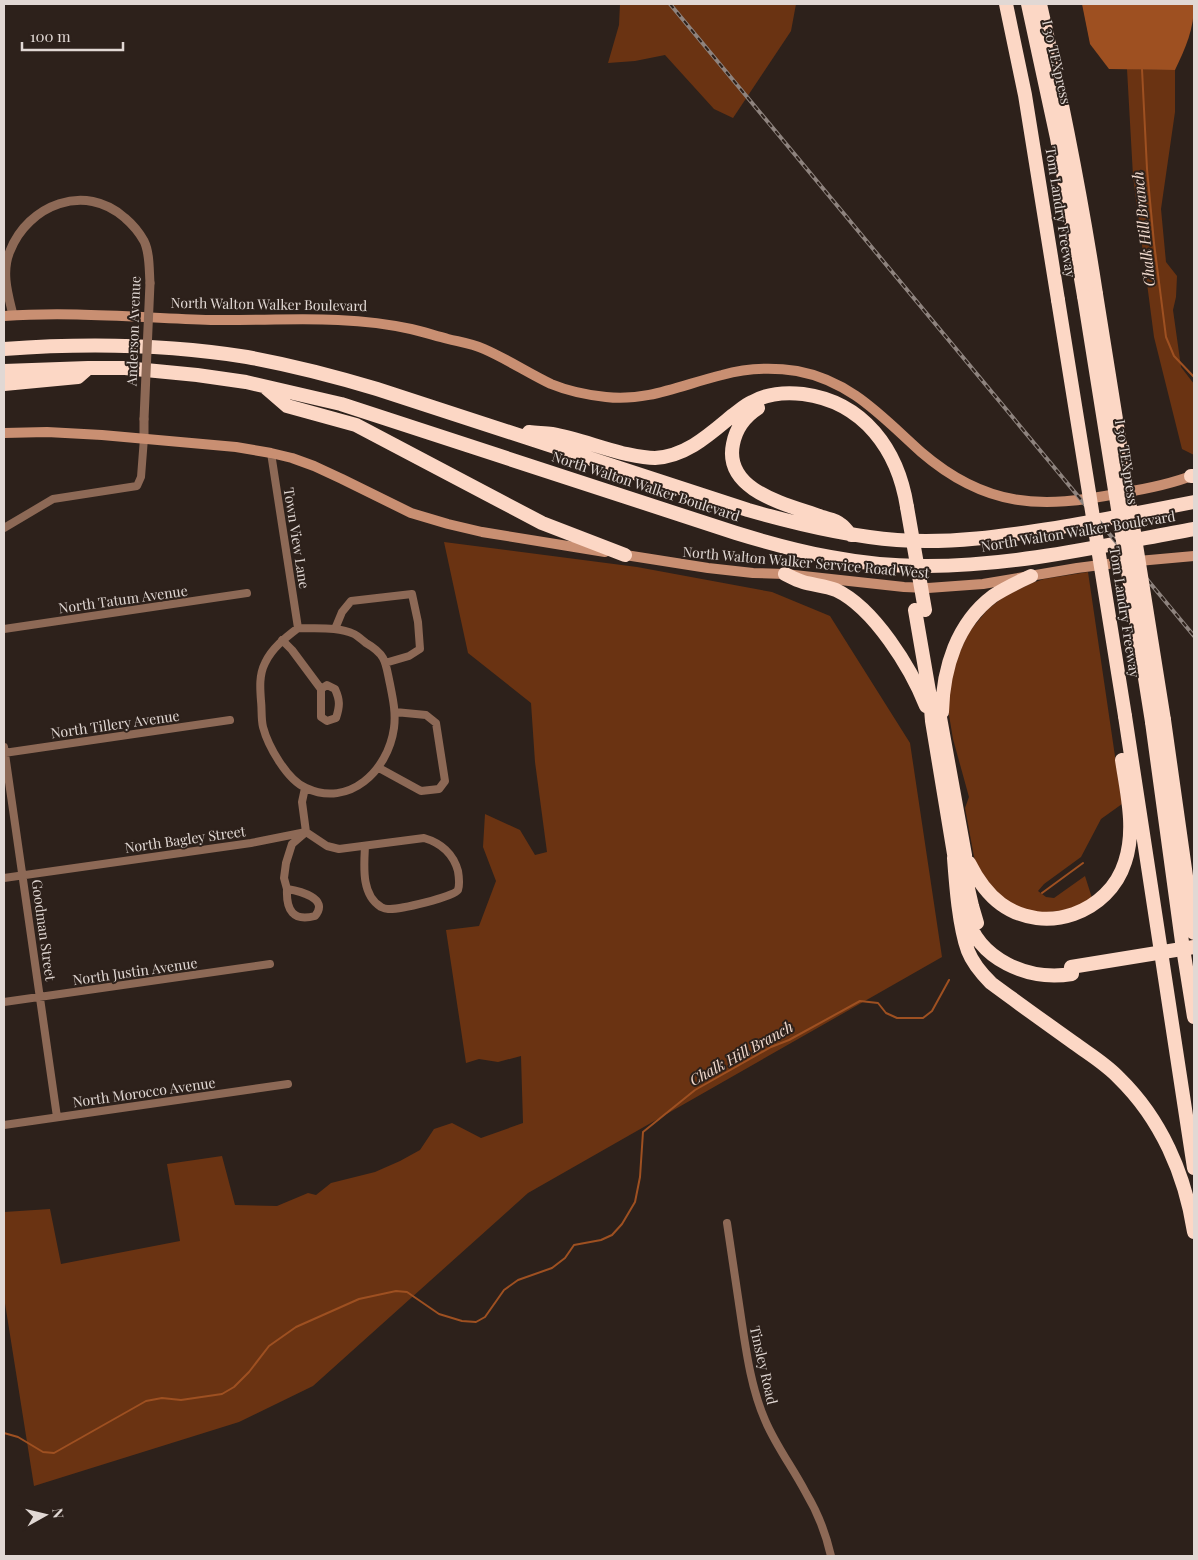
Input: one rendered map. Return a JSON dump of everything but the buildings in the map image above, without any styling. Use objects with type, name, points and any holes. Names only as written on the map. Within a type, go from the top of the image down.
[{"type":"highway","name":"Tom Landry Freeway","points":[[1006,4],[1025,95],[1194,1168]]},
{"type":"highway","name":"I 30 TEXpress","points":[[1028,4],[1090,295]]},
{"type":"highway","name":"Tom Landry Freeway","points":[[1040,4],[1087,231],[1090,295],[1194,933]]},
{"type":"highway","name":"North Walton Walker Boulevard","points":[[4,349],[90,344],[192,350],[247,357],[334,376],[748,510],[790,522],[851,535],[898,540],[942,541],[987,538],[1194,502]]},
{"type":"highway","points":[[4,384],[78,378],[88,368]]},
{"type":"highway","name":"North Walton Walker Boulevard","points":[[4,371],[125,368],[197,375],[264,386],[341,404],[736,534],[830,558],[916,566],[978,565],[1025,560],[1194,528]]},
{"type":"highway","points":[[264,386],[287,406],[356,425],[542,523],[624,555]]},
{"type":"highway","points":[[505,430],[553,434],[614,451],[640,457],[655,458],[686,450],[701,441],[749,403],[765,396],[781,393],[812,396],[844,407],[859,417],[877,435],[892,457],[899,473],[904,490],[903,508]]},
{"type":"highway","points":[[851,535],[840,523],[771,498],[757,492],[745,483],[735,468],[731,450],[735,433],[747,416],[757,409],[780,403],[812,405],[829,410],[859,428],[872,441],[890,471],[903,508],[920,610],[930,697],[937,721],[960,857],[967,918],[975,936],[984,947],[1004,962],[1028,973],[1051,976],[1194,947]]},
{"type":"highway","points":[[785,574],[800,581],[834,589],[868,613],[909,670],[937,721]]},
{"type":"highway","points":[[937,721],[944,682],[956,644],[970,618],[994,596],[1031,576]]},
{"type":"highway","points":[[1158,721],[1182,942],[1194,1017]]},
{"type":"highway","points":[[960,857],[989,894],[1002,905],[1015,912],[1044,919],[1058,918],[1083,911],[1095,904],[1112,888],[1129,850],[1130,818],[1123,724]]},
{"type":"highway","points":[[960,857],[956,885],[964,938],[968,952],[975,964],[991,983],[1118,1077],[1145,1107],[1163,1138],[1181,1178],[1192,1216],[1194,1232]]},
{"type":"highway","points":[[1072,971],[1194,955]]},
{"type":"main road","name":"North Walton Walker Boulevard","points":[[8,315],[107,314],[177,319],[321,319],[365,321],[412,329],[482,348],[552,384],[576,392],[609,398],[632,398],[655,394],[721,375],[753,369],[776,369],[821,377],[841,386],[861,398],[938,466],[978,489],[999,496],[1045,503],[1068,502],[1146,489],[1170,484],[1193,476]]},
{"type":"main road","points":[[4,433],[70,432],[236,447],[271,453],[314,466],[411,513],[448,524],[482,532],[624,555]]},
{"type":"main road","name":"North Walton Walker Service Road West","points":[[624,555],[753,574],[785,574],[928,588],[983,584],[1077,568],[1194,556]]},
{"type":"street","name":"Anderson Avenue","points":[[4,528],[52,500],[72,495],[137,486],[141,477],[144,438],[150,283],[144,242],[128,220],[104,204],[72,201],[54,205],[36,215],[17,239],[10,252],[6,268],[8,315]]},
{"type":"street","name":"Town View Lane","points":[[271,453],[298,628]]},
{"type":"street","name":"North Tatum Avenue","points":[[4,629],[247,593]]},
{"type":"street","points":[[335,629],[342,612],[351,601],[412,594],[418,622],[420,649],[409,656],[385,663]]},
{"type":"street","points":[[298,628],[335,629],[354,634],[375,648],[385,663],[394,702],[394,732],[379,768],[368,780],[342,793],[323,793],[305,788],[290,776],[273,751],[263,725],[260,687],[264,664],[282,640],[298,628]]},
{"type":"street","points":[[282,640],[292,650],[320,689]]},
{"type":"street","points":[[379,768],[421,791],[439,788],[445,781],[436,723],[426,715],[395,712]]},
{"type":"street","name":"North Tillery Avenue","points":[[4,751],[230,720]]},
{"type":"street","name":"Goodman Street","points":[[4,751],[57,1117]]},
{"type":"street","points":[[305,788],[302,802],[306,832],[327,846],[339,849],[424,838],[434,841],[454,859],[460,878],[458,890],[448,896],[415,904],[388,909],[381,907],[369,893],[366,882],[364,871],[365,846]]},
{"type":"street","points":[[287,890],[314,897],[318,901],[319,908],[315,916],[304,918],[290,911],[284,878],[292,844],[306,832]]},
{"type":"street","name":"North Bagley Street","points":[[4,878],[251,843],[306,832]]},
{"type":"street","name":"North Justin Avenue","points":[[4,1002],[270,964]]},
{"type":"street","name":"North Morocco Avenue","points":[[4,1125],[288,1084]]},
{"type":"street","name":"Tinsley Road","points":[[726,1223],[749,1369],[756,1397],[765,1421],[778,1446],[818,1514],[832,1556]]},
{"type":"shaded area","points":[[620,4],[796,4],[791,31],[733,118],[714,109],[665,55],[635,61],[608,63],[619,25]]},
{"type":"shaded area","points":[[1082,4],[1194,4],[1193,22],[1189,38],[1175,70],[1109,69],[1090,44]]},
{"type":"shaded area","points":[[1127,69],[1175,70],[1175,112],[1161,209],[1166,262],[1177,276],[1173,310],[1181,367],[1194,384],[1194,455],[1182,449],[1154,337],[1133,176]]},
{"type":"shaded area","points":[[444,542],[637,567],[772,592],[830,616],[910,743],[942,957],[528,1193],[313,1386],[239,1422],[34,1486],[4,1297],[4,1212],[50,1209],[61,1264],[180,1241],[167,1164],[222,1156],[235,1205],[277,1206],[308,1193],[316,1195],[331,1183],[375,1172],[400,1161],[420,1150],[434,1129],[452,1123],[481,1138],[523,1123],[521,1056],[498,1062],[479,1059],[466,1063],[446,930],[479,926],[496,881],[483,847],[485,814],[520,830],[535,855],[547,852],[535,762],[531,703],[468,653]]},
{"type":"shaded area","points":[[1088,572],[1122,804],[1101,819],[1081,857],[1044,884],[1038,891],[1046,897],[1054,898],[1085,876],[1092,898],[1067,911],[1030,913],[997,896],[975,862],[965,808],[969,797],[953,739],[948,709],[952,669],[969,632],[988,609],[1005,596],[1044,579]]},
{"type":"waterway","name":"Chalk Hill Branch","points":[[1142,69],[1147,169],[1166,337],[1174,356],[1194,377]]},
{"type":"waterway","name":"Chalk Hill Branch","points":[[1042,893],[1083,863]]},
{"type":"waterway","name":"Chalk Hill Branch","points":[[4,1433],[18,1437],[43,1452],[54,1453],[146,1401],[162,1398],[181,1400],[222,1394],[234,1387],[249,1372],[269,1346],[296,1327],[359,1299],[396,1291],[407,1292],[439,1314],[462,1321],[476,1322],[485,1317],[504,1290],[518,1280],[552,1268],[565,1258],[574,1245],[601,1240],[612,1235],[622,1224],[635,1202],[640,1177],[643,1132],[695,1090],[771,1047],[789,1040],[860,1001],[878,1003],[886,1013],[897,1018],[923,1018],[932,1011],[949,980]]},
{"type":"railway","points":[[670,4],[1194,636]]}]
